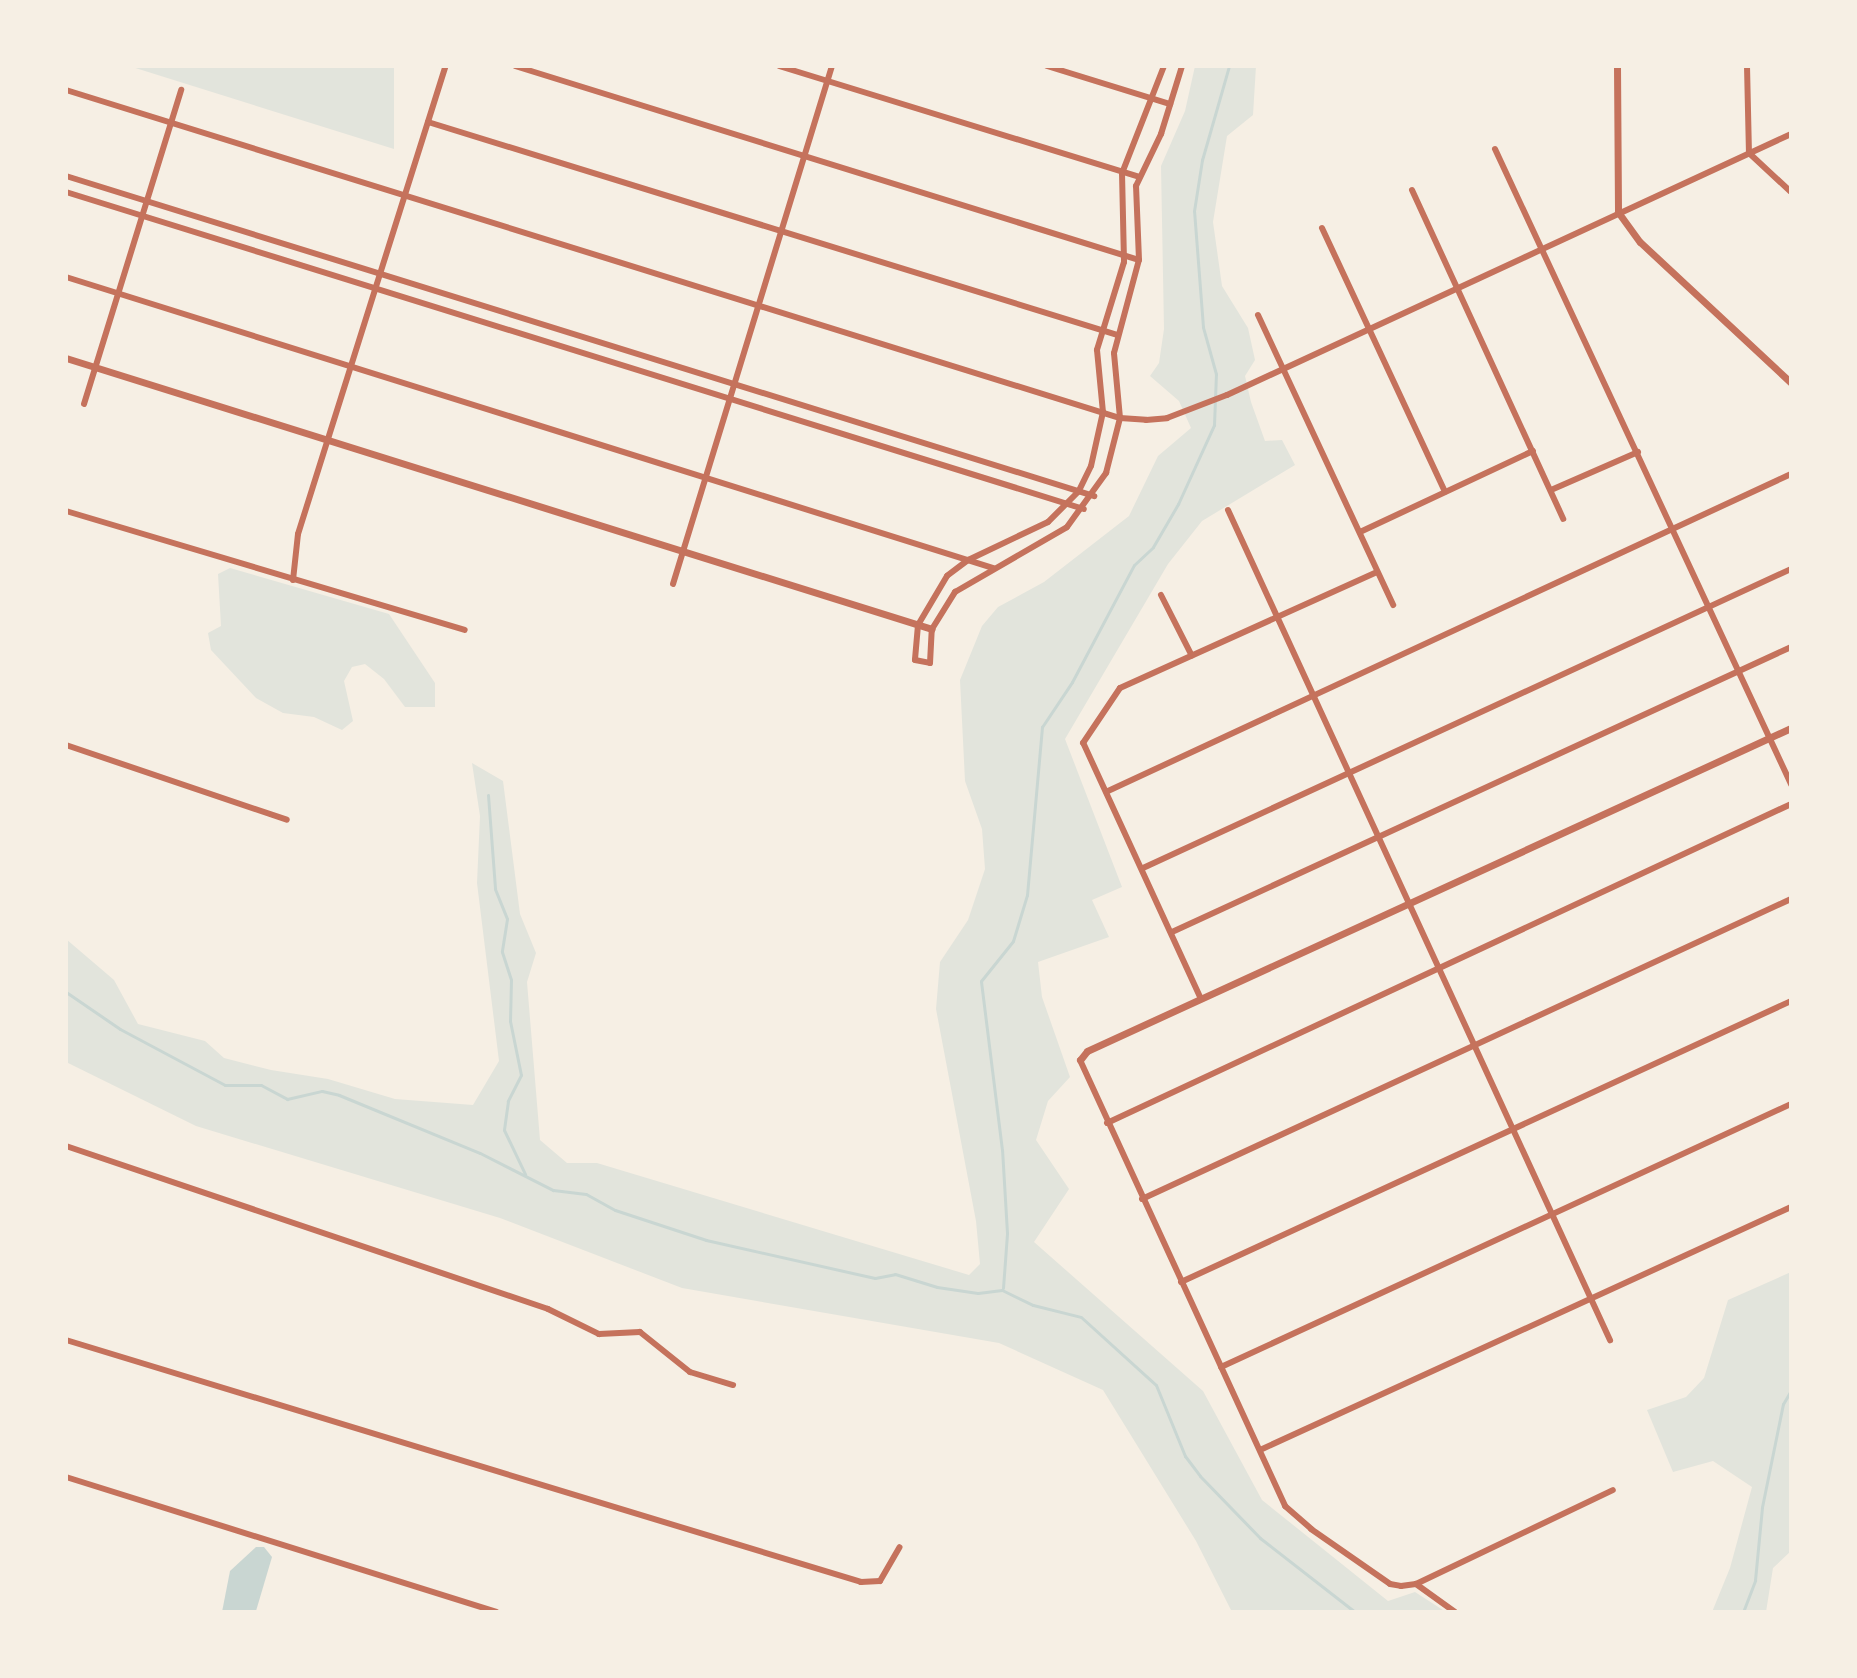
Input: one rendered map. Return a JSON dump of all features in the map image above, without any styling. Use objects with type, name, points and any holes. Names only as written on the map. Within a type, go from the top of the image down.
[{"type":"street","points":[[293,580],[298,534],[331,441],[446,66]]},
{"type":"street","points":[[515,66],[1139,260]]},
{"type":"street","points":[[779,66],[1139,177]]},
{"type":"street","points":[[673,584],[832,66]]},
{"type":"street","points":[[1047,66],[1170,104]]},
{"type":"street","points":[[1164,66],[1122,173],[1125,255],[1096,360],[1103,412],[1079,491],[1048,522],[968,560],[942,583],[918,625],[915,660],[930,663],[932,629],[955,592],[993,568],[1047,542],[1094,496],[1120,418],[1114,360],[1139,260],[1139,177],[1170,104],[1182,66]]},
{"type":"street","points":[[1617,66],[1618,212],[1640,242],[1791,383]]},
{"type":"street","points":[[1747,66],[1749,153],[1791,192]]},
{"type":"street","points":[[66,90],[1120,418],[1167,418],[1202,406],[1791,134]]},
{"type":"street","points":[[84,404],[181,90]]},
{"type":"street","points":[[428,122],[1118,335]]},
{"type":"street","points":[[1495,149],[1544,247],[1791,784]]},
{"type":"street","points":[[66,176],[1094,496]]},
{"type":"street","points":[[1412,190],[1563,519]]},
{"type":"street","points":[[66,192],[1084,509]]},
{"type":"street","points":[[1322,228],[1445,492]]},
{"type":"street","points":[[66,277],[993,568]]},
{"type":"street","points":[[1258,315],[1393,605]]},
{"type":"street","points":[[66,358],[932,629]]},
{"type":"street","points":[[1360,532],[1533,451]]},
{"type":"street","points":[[1551,490],[1638,452]]},
{"type":"street","points":[[1108,791],[1791,474]]},
{"type":"street","points":[[1228,510],[1610,1340]]},
{"type":"street","points":[[66,511],[465,630]]},
{"type":"street","points":[[1143,868],[1791,569]]},
{"type":"street","points":[[1201,999],[1108,791],[1083,743],[1120,688],[1377,572]]},
{"type":"street","points":[[1161,595],[1192,656]]},
{"type":"street","points":[[1172,932],[1791,647]]},
{"type":"street","points":[[1613,1490],[1416,1584],[1390,1584],[1311,1529],[1285,1506],[1080,1060],[1087,1051],[1791,728]]},
{"type":"street","points":[[66,745],[287,820]]},
{"type":"street","points":[[1107,1123],[1791,804]]},
{"type":"street","points":[[1142,1199],[1791,899]]},
{"type":"street","points":[[1181,1282],[1791,1001]]},
{"type":"street","points":[[1221,1367],[1791,1104]]},
{"type":"street","points":[[66,1146],[548,1309],[599,1334],[640,1332],[690,1372],[733,1385]]},
{"type":"street","points":[[1260,1450],[1791,1207]]},
{"type":"street","points":[[66,1340],[861,1582],[880,1581],[900,1547]]},
{"type":"street","points":[[66,1477],[496,1612]]},
{"type":"street","points":[[1416,1584],[1455,1612]]},
{"type":"shaded area","points":[[129,66],[394,66],[394,149]]},
{"type":"shaded area","points":[[1195,66],[1256,66],[1253,115],[1227,136],[1213,222],[1222,286],[1248,328],[1255,360],[1245,376],[1251,402],[1265,441],[1282,440],[1295,465],[1202,521],[1168,564],[1065,739],[1122,887],[1092,900],[1109,937],[1038,962],[1042,997],[1070,1077],[1048,1101],[1036,1140],[1069,1189],[1034,1242],[1203,1391],[1262,1500],[1388,1601],[1415,1592],[1446,1612],[1232,1612],[1196,1541],[1103,1390],[999,1343],[682,1288],[500,1218],[196,1126],[66,1062],[66,939],[114,980],[138,1024],[205,1041],[224,1058],[271,1070],[328,1079],[395,1099],[473,1105],[499,1061],[477,883],[480,816],[472,763],[503,781],[520,914],[536,953],[527,982],[540,1140],[567,1163],[597,1163],[969,1275],[980,1264],[976,1221],[936,1009],[940,962],[968,920],[985,869],[982,829],[965,781],[960,680],[982,626],[998,607],[1044,582],[1129,516],[1158,456],[1191,428],[1179,401],[1150,376],[1159,363],[1164,329],[1161,166],[1185,111]]},
{"type":"shaded area","points":[[230,568],[389,614],[435,683],[435,707],[405,707],[384,679],[365,664],[352,667],[344,681],[353,721],[342,730],[314,717],[283,713],[256,698],[211,650],[208,633],[221,626],[218,574]]},
{"type":"shaded area","points":[[1791,1272],[1791,1551],[1773,1568],[1766,1612],[1712,1612],[1730,1568],[1752,1487],[1713,1461],[1673,1472],[1647,1410],[1686,1397],[1704,1378],[1728,1300]]},
{"type":"shaded area","points":[[256,1547],[264,1547],[272,1557],[256,1611],[222,1612],[230,1571]]},
{"type":"waterway","points":[[1003,1288],[1007,1233],[1002,1150],[981,981],[1013,941],[1027,895],[1042,727],[1072,682],[1134,565],[1153,547],[1178,504],[1214,425],[1216,374],[1203,327],[1194,211],[1202,160],[1229,66]]},
{"type":"waterway","points":[[488,795],[495,889],[507,919],[502,952],[511,980],[510,1021],[521,1075],[508,1101],[504,1130],[525,1174]]},
{"type":"waterway","points":[[66,992],[120,1029],[225,1085],[261,1085],[287,1099],[322,1091],[339,1095],[480,1153],[553,1190],[586,1194],[615,1210],[706,1240],[875,1278],[895,1274],[937,1287],[978,1293],[1002,1290],[1033,1305],[1081,1317],[1156,1385],[1185,1456],[1200,1476],[1260,1538],[1355,1612]]},
{"type":"waterway","points":[[1743,1612],[1755,1580],[1762,1507],[1783,1404],[1791,1390]]}]
